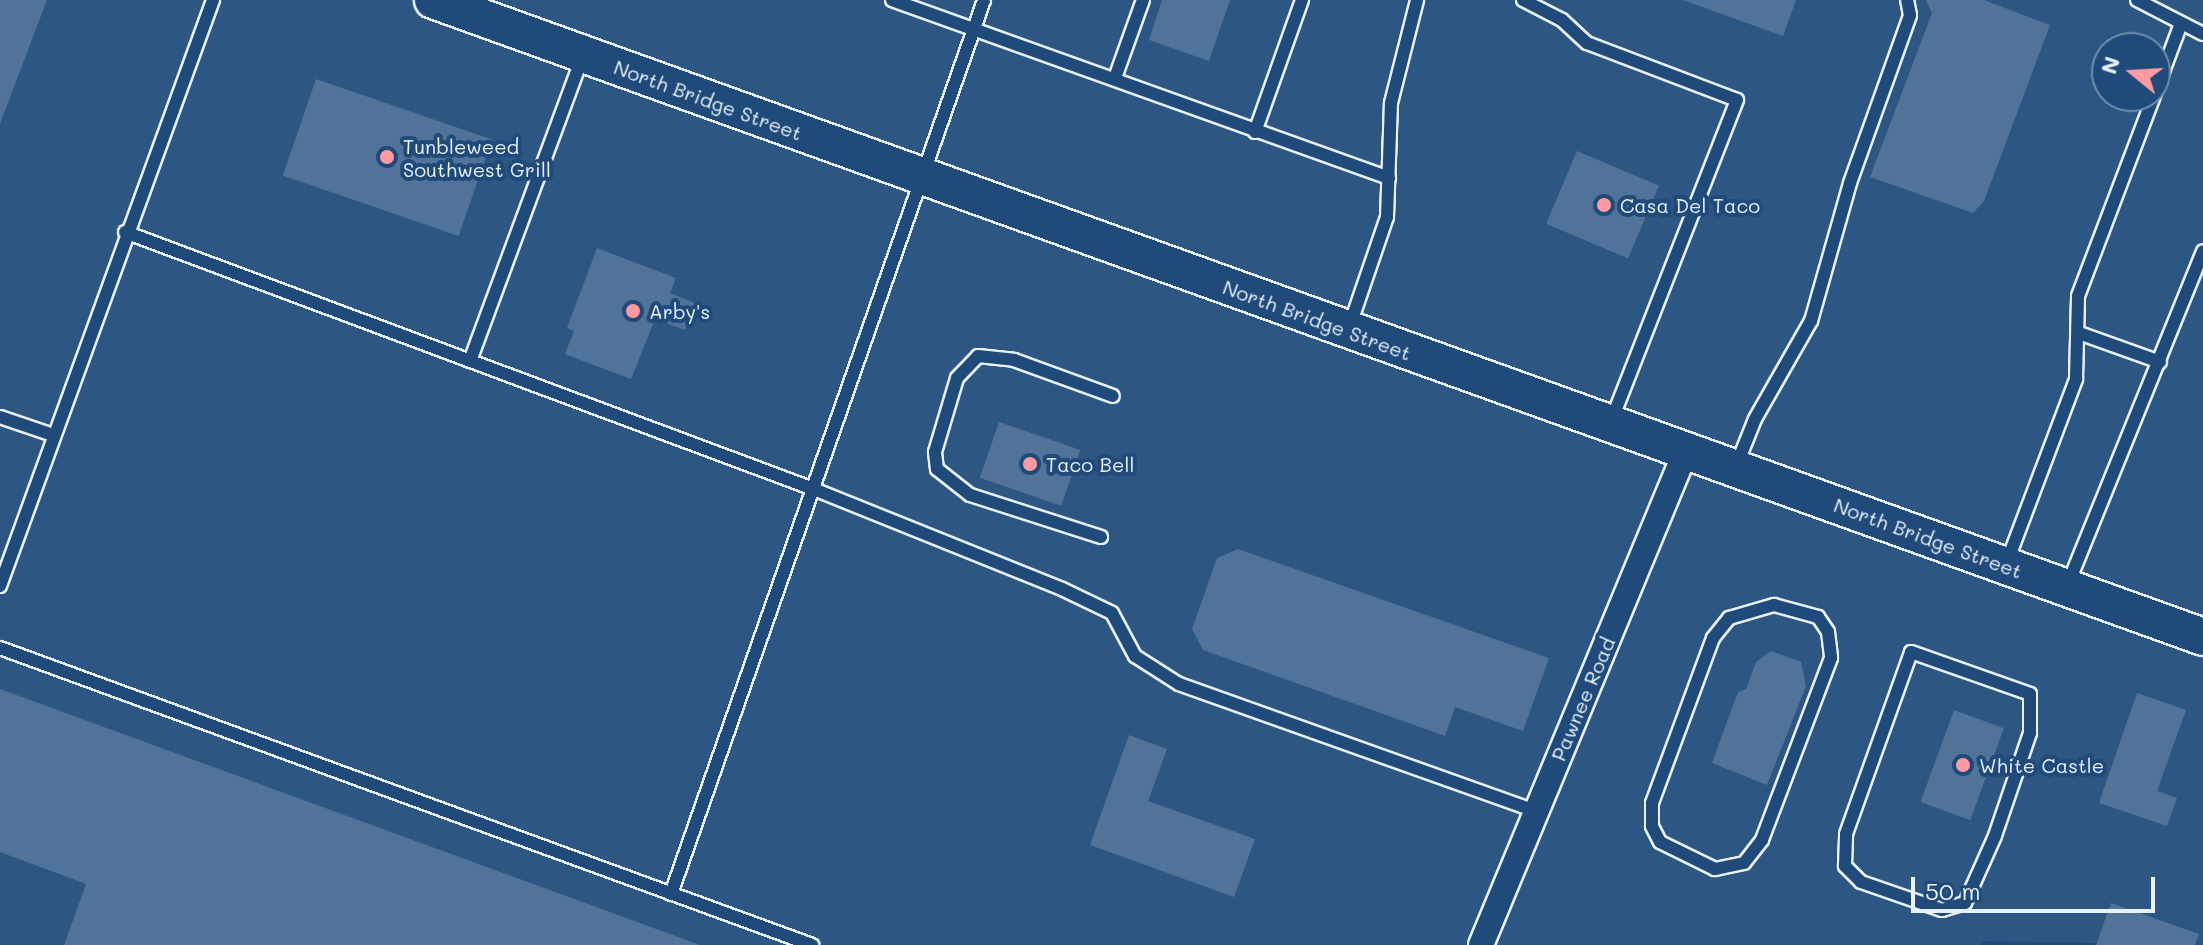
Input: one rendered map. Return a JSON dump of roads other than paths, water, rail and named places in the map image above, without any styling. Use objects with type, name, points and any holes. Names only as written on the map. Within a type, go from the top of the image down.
[{"type":"main road","name":"North Bridge Street","points":[[433,0],[1734,471],[2203,637]]},
{"type":"street","name":"Pawnee Road","points":[[1481,945],[1685,453]]},
{"type":"lane","points":[[0,586],[125,232],[213,0]]},
{"type":"lane","points":[[892,0],[1389,178]]},
{"type":"lane","points":[[671,894],[816,490],[984,0]]},
{"type":"lane","points":[[1115,78],[1143,0]]},
{"type":"lane","points":[[1255,132],[1302,0]]},
{"type":"lane","points":[[1348,332],[1380,243],[1389,178],[1391,103],[1417,0]]},
{"type":"lane","points":[[1523,0],[1562,20],[1587,43],[1737,100],[1609,425]]},
{"type":"lane","points":[[1734,471],[1755,419],[1811,321],[1850,183],[1910,15],[1907,0]]},
{"type":"lane","points":[[2137,0],[2180,26],[2203,34]]},
{"type":"lane","points":[[2171,50],[2180,26]]},
{"type":"lane","points":[[470,361],[583,55]]},
{"type":"lane","points":[[2006,566],[2076,379],[2078,296],[2148,112]]},
{"type":"lane","points":[[125,232],[816,490],[1112,613],[1135,656],[1179,684],[1535,811]]},
{"type":"lane","points":[[2067,587],[2203,251]]},
{"type":"lane","points":[[2079,333],[2160,362]]},
{"type":"lane","points":[[1101,537],[970,495],[937,469],[935,452],[957,378],[978,356],[1014,360],[1113,396]]},
{"type":"lane","points":[[0,417],[53,435]]},
{"type":"lane","points":[[1774,605],[1818,617],[1828,632],[1828,670],[1762,840],[1744,863],[1715,869],[1675,853],[1660,842],[1652,826],[1652,803],[1713,638],[1729,618],[1747,609],[1774,605]]},
{"type":"lane","points":[[0,648],[812,945]]},
{"type":"lane","points":[[1911,652],[2030,694],[2030,733],[1995,836],[1965,903],[1942,910],[1852,876],[1845,866],[1846,834],[1911,652]]},
{"type":"place","name":"Tunbleweed Southwest Grill","points":[[387,157]]},
{"type":"place","name":"Casa Del Taco","points":[[1604,205]]},
{"type":"place","name":"Arby's","points":[[633,311]]},
{"type":"place","name":"Taco Bell","points":[[1030,464]]},
{"type":"place","name":"White Castle","points":[[1963,765]]}]
